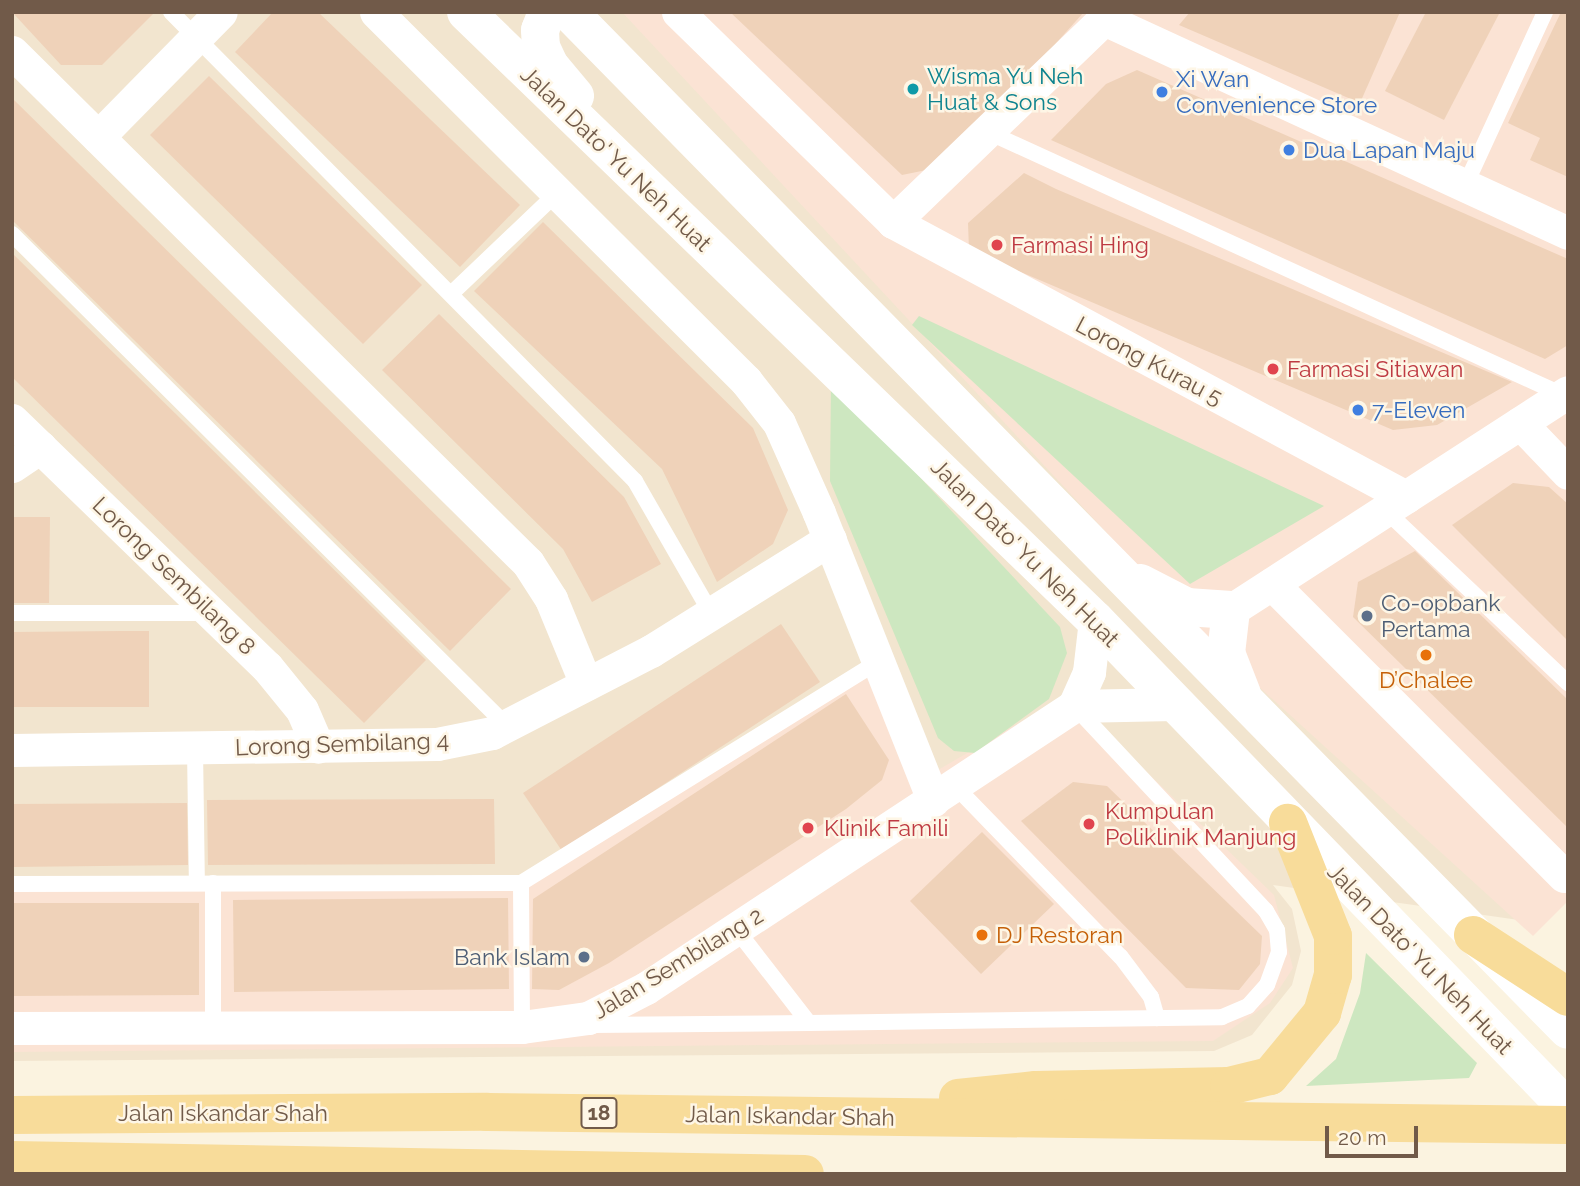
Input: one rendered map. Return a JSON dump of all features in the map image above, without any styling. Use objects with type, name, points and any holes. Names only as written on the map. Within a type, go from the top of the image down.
[{"type":"main road","name":"Jalan Dato' Yu Neh Huat","points":[[466,12],[1095,620],[1288,823],[1568,1109]]},
{"type":"main road","points":[[547,12],[540,30],[550,66],[657,199]]},
{"type":"main road","points":[[569,12],[1247,706],[1568,1030]]},
{"type":"main road","points":[[1111,567],[1187,607],[1231,610],[1226,653],[1247,706]]},
{"type":"main road","points":[[782,1116],[1036,1090],[1229,1086],[1270,1076],[1322,1013],[1333,975],[1333,936],[1288,823]]},
{"type":"main road","points":[[1473,935],[1568,997]]},
{"type":"main road","name":"Jalan Iskandar Shah","points":[[12,1115],[487,1112],[1568,1125]]},
{"type":"main road","points":[[12,1160],[805,1174]]},
{"type":"street","points":[[98,137],[221,12]]},
{"type":"street","points":[[376,12],[746,381],[779,423],[830,539],[878,662],[944,793]]},
{"type":"street","points":[[678,12],[892,222],[1108,16],[1568,233]]},
{"type":"street","points":[[12,52],[528,563],[551,599],[586,684]]},
{"type":"street","name":"Lorong Kurau 5","points":[[892,222],[1396,504]]},
{"type":"street","points":[[1231,610],[1565,394]]},
{"type":"street","name":"Lorong Sembilang 8","points":[[12,420],[286,687],[318,747]]},
{"type":"street","points":[[1520,423],[1568,473]]},
{"type":"street","points":[[12,466],[40,447]]},
{"type":"street","name":"Lorong Sembilang 4","points":[[12,750],[437,744],[507,726],[711,613],[830,539]]},
{"type":"street","points":[[1272,584],[1566,876]]},
{"type":"street","points":[[1095,620],[1089,672],[1074,706],[1174,704]]},
{"type":"street","name":"Jalan Sembilang 2","points":[[12,1028],[538,1026],[606,1011],[736,929],[1074,706]]},
{"type":"lane","points":[[171,12],[635,481],[711,613]]},
{"type":"lane","points":[[1465,186],[1545,12]]},
{"type":"lane","points":[[988,132],[1565,394]]},
{"type":"lane","points":[[451,294],[557,193]]},
{"type":"lane","points":[[12,234],[507,726]]},
{"type":"lane","points":[[1396,504],[1568,683]]},
{"type":"lane","points":[[12,613],[213,613]]},
{"type":"lane","points":[[12,884],[522,883],[878,662]]},
{"type":"lane","points":[[522,883],[538,1026],[1222,1017],[1248,1006],[1267,985],[1279,952],[1277,930],[1266,911],[1074,706]]},
{"type":"lane","points":[[195,748],[213,1028]]},
{"type":"lane","points":[[944,793],[1121,957],[1151,997],[1157,1018]]},
{"type":"lane","points":[[736,929],[809,1023]]},
{"type":"shaded area","points":[[12,12],[1568,12],[1533,922],[1273,885],[1292,909],[1301,951],[1292,985],[1252,1035],[1214,1051],[12,1061]]},
{"type":"shaded area","points":[[622,12],[1568,12],[1568,901],[1533,936],[1202,635]]},
{"type":"shaded area","points":[[889,650],[938,770],[1067,695],[1274,895],[1293,968],[1270,1003],[1213,1041],[12,1052],[12,885],[527,886]]},
{"type":"green space","points":[[919,316],[1324,506],[1190,584],[912,325]]},
{"type":"green space","points":[[831,382],[1060,627],[1067,653],[1049,699],[975,753],[954,751],[938,738],[830,481]]},
{"type":"green space","points":[[1366,953],[1477,1063],[1469,1078],[1306,1086],[1336,1059],[1360,993]]},
{"type":"building","points":[[12,12],[155,12],[102,65],[61,65]]},
{"type":"building","points":[[273,12],[318,12],[520,205],[460,267],[235,52]]},
{"type":"building","name":"Wisma Yu Neh Huat & Sons","points":[[730,12],[1084,12],[946,166],[902,175]]},
{"type":"building","points":[[1190,12],[1400,12],[1360,103],[1179,25]]},
{"type":"building","points":[[1426,12],[1500,12],[1444,120],[1385,91]]},
{"type":"building","points":[[1561,12],[1568,14],[1568,177],[1530,160],[1540,138],[1508,123]]},
{"type":"building","points":[[1137,70],[1568,259],[1568,345],[1545,359],[1051,140],[1106,84]]},
{"type":"building","points":[[209,76],[422,285],[363,344],[150,135]]},
{"type":"building","points":[[12,98],[511,589],[450,651],[12,220]]},
{"type":"building","points":[[1024,173],[1056,189],[1512,382],[1437,425],[1393,430],[969,250],[968,223]]},
{"type":"building","points":[[543,222],[753,428],[788,510],[773,544],[717,582],[662,469],[474,291]]},
{"type":"building","points":[[12,253],[426,660],[364,723],[12,377]]},
{"type":"building","points":[[439,314],[624,497],[661,564],[592,602],[563,549],[382,370]]},
{"type":"building","points":[[1513,483],[1549,487],[1568,504],[1568,641],[1452,525]]},
{"type":"building","points":[[12,517],[50,517],[49,603],[12,603]]},
{"type":"building","points":[[1415,551],[1568,700],[1568,828],[1353,617],[1358,582]]},
{"type":"building","points":[[781,624],[820,682],[562,851],[523,793]]},
{"type":"building","points":[[149,631],[149,707],[12,707],[12,632]]},
{"type":"building","points":[[846,694],[889,760],[882,780],[846,809],[609,963],[559,990],[532,989],[533,899]]},
{"type":"building","points":[[1073,782],[1107,786],[1262,936],[1260,964],[1239,990],[1186,988],[1021,821]]},
{"type":"building","points":[[494,799],[495,864],[208,865],[207,800]]},
{"type":"building","points":[[187,803],[188,865],[12,867],[12,804]]},
{"type":"building","points":[[982,832],[1054,904],[981,974],[910,901]]},
{"type":"building","points":[[508,898],[509,989],[234,992],[233,900]]},
{"type":"building","points":[[12,903],[199,903],[199,995],[12,996]]},
{"type":"place","name":"Wisma Yu Neh Huat & Sons","points":[[913,89]]},
{"type":"place","name":"Xi Wan Convenience Store","points":[[1162,92]]},
{"type":"place","name":"Dua Lapan Maju","points":[[1289,150]]},
{"type":"place","name":"Farmasi Hing","points":[[997,245]]},
{"type":"place","name":"Farmasi Sitiawan","points":[[1273,369]]},
{"type":"place","name":"7-Eleven","points":[[1358,410]]},
{"type":"place","name":"Co-opbank Pertama","points":[[1367,616]]},
{"type":"place","name":"D’Chalee","points":[[1426,655]]},
{"type":"place","name":"Kumpulan Poliklinik Manjung","points":[[1089,824]]},
{"type":"place","name":"Klinik Famili","points":[[808,828]]},
{"type":"place","name":"DJ Restoran","points":[[982,935]]},
{"type":"place","name":"Bank Islam","points":[[584,957]]}]
